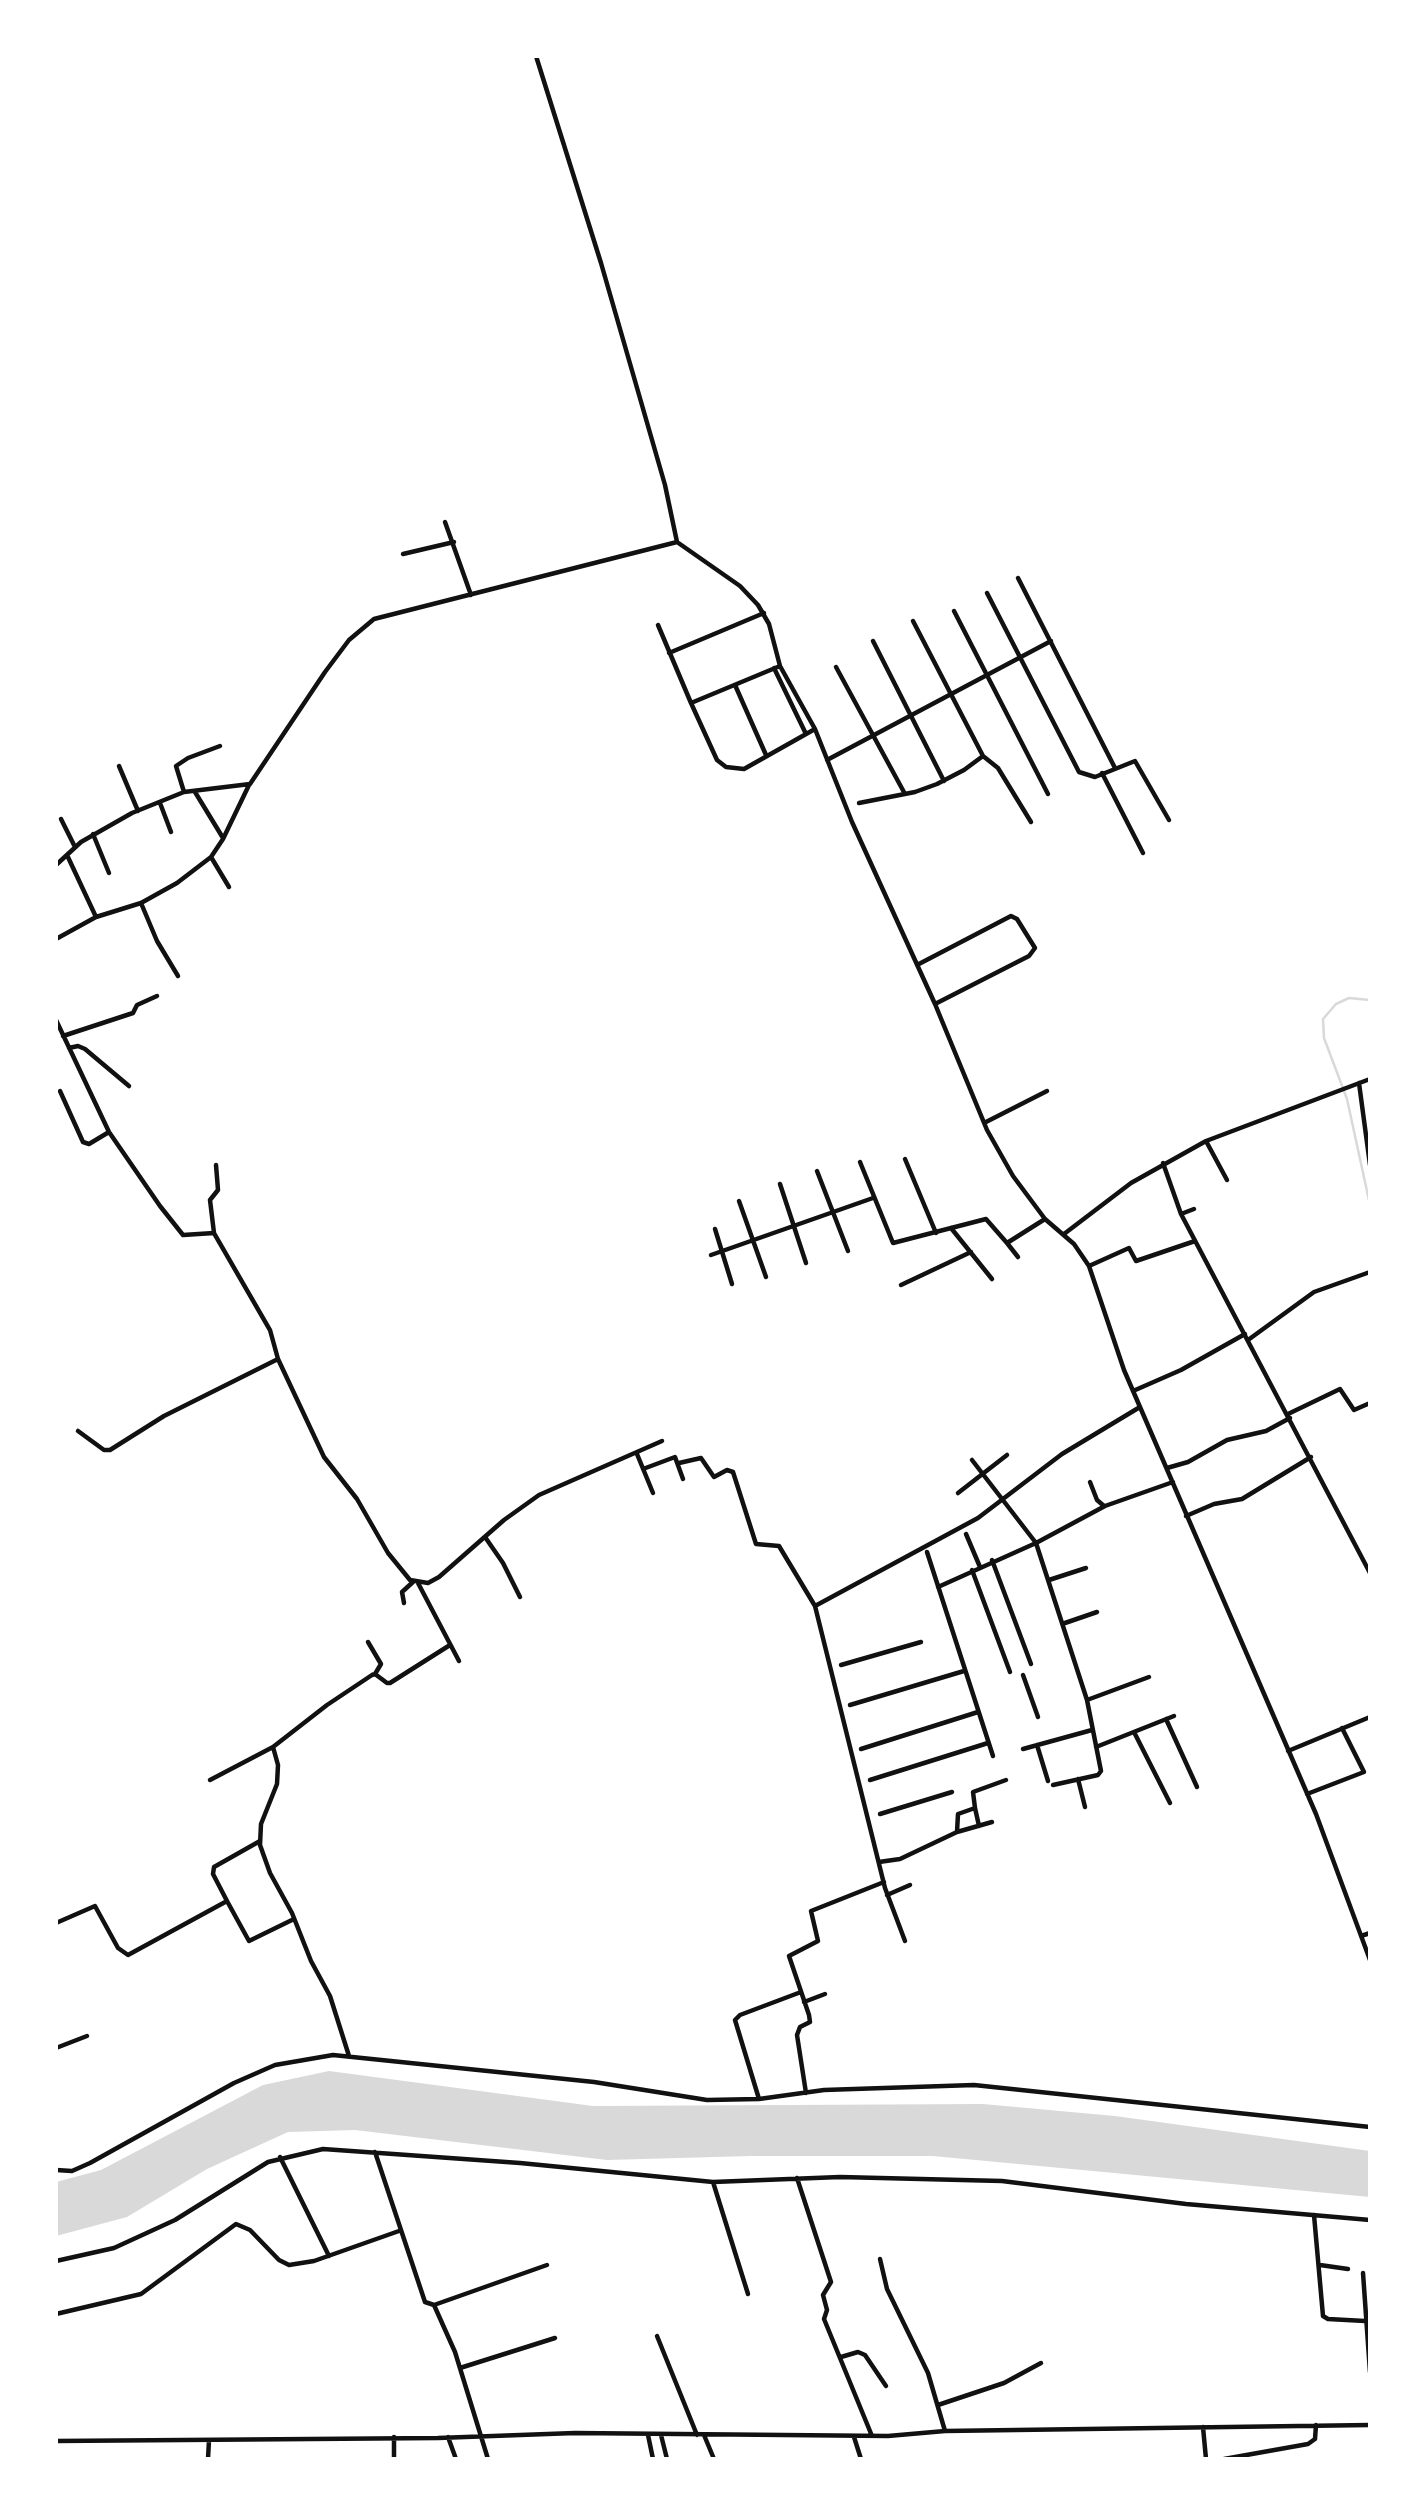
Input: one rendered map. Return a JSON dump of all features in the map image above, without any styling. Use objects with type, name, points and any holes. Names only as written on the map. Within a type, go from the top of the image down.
[{"type":"street","points":[[536,56],[665,485],[677,542],[740,586],[764,613],[777,667],[806,734]]},
{"type":"street","points":[[445,522],[471,595]]},
{"type":"street","points":[[403,554],[454,542]]},
{"type":"street","points":[[56,939],[96,917],[141,902],[177,883],[211,857],[250,785],[296,711],[360,628],[374,619],[677,542]]},
{"type":"street","points":[[1018,578],[1115,768]]},
{"type":"street","points":[[987,593],[1079,772],[1090,777],[1129,761],[1137,763],[1169,820]]},
{"type":"street","points":[[954,611],[984,675],[1048,794]]},
{"type":"street","points":[[669,653],[764,613]]},
{"type":"street","points":[[913,621],[948,694],[983,756],[998,768],[1031,822]]},
{"type":"street","points":[[658,625],[721,765],[744,769],[815,729]]},
{"type":"street","points":[[873,641],[944,781]]},
{"type":"street","points":[[827,760],[1051,641]]},
{"type":"street","points":[[691,703],[777,667]]},
{"type":"street","points":[[777,667],[815,729],[984,1123],[1013,1176],[1045,1219],[1064,1234],[1088,1266],[1133,1391],[1307,1794],[1370,1960]]},
{"type":"street","points":[[836,667],[905,794]]},
{"type":"street","points":[[735,685],[766,755]]},
{"type":"street","points":[[184,792],[176,766],[188,758],[220,746]]},
{"type":"street","points":[[859,803],[905,794],[944,781],[983,756]]},
{"type":"street","points":[[120,766],[138,811]]},
{"type":"street","points":[[1102,773],[1143,853]]},
{"type":"street","points":[[56,865],[93,834],[184,792],[250,785]]},
{"type":"street","points":[[195,791],[223,839]]},
{"type":"street","points":[[160,803],[172,832]]},
{"type":"street","points":[[61,819],[75,847]]},
{"type":"street","points":[[93,834],[109,873]]},
{"type":"street","points":[[67,855],[96,917]]},
{"type":"street","points":[[211,857],[229,887]]},
{"type":"street","points":[[141,902],[157,941],[178,976]]},
{"type":"street","points":[[917,965],[1010,916],[1017,919],[1035,948],[1029,956],[935,1004]]},
{"type":"street","points":[[63,1036],[134,1013],[137,1005],[157,996]]},
{"type":"street","points":[[56,1020],[109,1132],[181,1234],[186,1236],[214,1233]]},
{"type":"street","points":[[69,1048],[78,1046],[85,1049],[130,1086]]},
{"type":"street","points":[[1064,1234],[1102,1203],[1163,1163],[1206,1141],[1336,1089],[1370,1079]]},
{"type":"street","points":[[1357,1084],[1370,1165]]},
{"type":"street","points":[[60,1091],[83,1142],[89,1144],[109,1132]]},
{"type":"street","points":[[984,1123],[1047,1091]]},
{"type":"street","points":[[1206,1141],[1227,1180]]},
{"type":"street","points":[[905,1159],[936,1233]]},
{"type":"street","points":[[860,1163],[893,1243],[988,1219],[1018,1257]]},
{"type":"street","points":[[1163,1163],[1181,1213],[1195,1241],[1370,1573]]},
{"type":"street","points":[[216,1165],[218,1190],[210,1200],[214,1233],[270,1330],[278,1359],[324,1457],[357,1499],[388,1553],[416,1583],[459,1661]]},
{"type":"street","points":[[817,1171],[848,1251]]},
{"type":"street","points":[[780,1184],[806,1263]]},
{"type":"street","points":[[711,1255],[873,1198]]},
{"type":"street","points":[[739,1201],[766,1277]]},
{"type":"street","points":[[1181,1213],[1194,1209]]},
{"type":"street","points":[[1007,1243],[1045,1219]]},
{"type":"street","points":[[951,1228],[992,1279]]},
{"type":"street","points":[[715,1229],[732,1284]]},
{"type":"street","points":[[1088,1266],[1129,1248],[1136,1261],[1195,1241]]},
{"type":"street","points":[[901,1285],[971,1252]]},
{"type":"street","points":[[1248,1340],[1314,1292],[1370,1272]]},
{"type":"street","points":[[1133,1391],[1181,1370],[1245,1334]]},
{"type":"street","points":[[78,1431],[104,1450],[110,1450],[164,1416],[278,1359]]},
{"type":"street","points":[[1167,1468],[1188,1462],[1227,1440],[1266,1431],[1339,1389],[1354,1410],[1370,1403]]},
{"type":"street","points":[[815,1606],[966,1525],[1002,1502],[1062,1454],[1140,1407]]},
{"type":"street","points":[[404,1603],[402,1592],[416,1583],[428,1583],[439,1577],[539,1495],[662,1441]]},
{"type":"street","points":[[637,1454],[653,1493]]},
{"type":"street","points":[[958,1493],[1007,1455]]},
{"type":"street","points":[[643,1469],[673,1456],[683,1479]]},
{"type":"street","points":[[1186,1516],[1214,1504],[1242,1499],[1311,1457]]},
{"type":"street","points":[[678,1463],[699,1458],[715,1478],[727,1470],[733,1472],[756,1544],[776,1545],[783,1550],[815,1606],[887,1895],[905,1941]]},
{"type":"street","points":[[972,1460],[1036,1543],[1065,1623],[1087,1700],[1101,1771],[1098,1775],[1054,1785]]},
{"type":"street","points":[[1090,1482],[1097,1500],[1105,1506]]},
{"type":"street","points":[[938,1587],[992,1560],[1036,1543],[1105,1506],[1173,1482]]},
{"type":"street","points":[[966,1534],[980,1567]]},
{"type":"street","points":[[485,1537],[503,1563],[520,1597]]},
{"type":"street","points":[[927,1552],[993,1756]]},
{"type":"street","points":[[992,1560],[1031,1664]]},
{"type":"street","points":[[1049,1580],[1086,1568]]},
{"type":"street","points":[[972,1570],[1010,1672]]},
{"type":"street","points":[[1065,1623],[1097,1612]]},
{"type":"street","points":[[210,1780],[273,1747],[327,1705],[375,1674],[381,1664],[369,1642]]},
{"type":"street","points":[[841,1665],[921,1642]]},
{"type":"street","points":[[375,1674],[387,1684],[390,1683],[450,1645]]},
{"type":"street","points":[[850,1705],[964,1671]]},
{"type":"street","points":[[1023,1675],[1038,1717]]},
{"type":"street","points":[[1087,1700],[1149,1677]]},
{"type":"street","points":[[861,1749],[978,1712]]},
{"type":"street","points":[[1096,1747],[1135,1734],[1174,1716]]},
{"type":"street","points":[[1288,1751],[1370,1717]]},
{"type":"street","points":[[1166,1720],[1197,1787]]},
{"type":"street","points":[[1307,1794],[1364,1772],[1342,1728]]},
{"type":"street","points":[[1023,1749],[1092,1730]]},
{"type":"street","points":[[1135,1734],[1170,1803]]},
{"type":"street","points":[[870,1780],[988,1743]]},
{"type":"street","points":[[1037,1745],[1048,1781]]},
{"type":"street","points":[[273,1747],[278,1765],[277,1784],[261,1824],[260,1841],[270,1873],[330,1996],[349,2056]]},
{"type":"street","points":[[1078,1779],[1085,1807]]},
{"type":"street","points":[[979,1826],[974,1791],[1006,1780]]},
{"type":"street","points":[[880,1814],[952,1792]]},
{"type":"street","points":[[957,1832],[958,1814],[975,1808]]},
{"type":"street","points":[[880,1862],[900,1859],[957,1832],[992,1822]]},
{"type":"street","points":[[260,1841],[214,1867],[213,1874],[249,1941],[294,1919]]},
{"type":"street","points":[[806,2093],[797,2035],[800,2027],[810,2022],[789,1959],[792,1952],[818,1940],[810,1911],[884,1882]]},
{"type":"street","points":[[887,1895],[910,1885]]},
{"type":"street","points":[[56,1923],[95,1906],[118,1948],[128,1955],[227,1901]]},
{"type":"street","points":[[1361,1936],[1370,1933]]},
{"type":"street","points":[[759,2099],[735,2020],[740,2015],[801,1992]]},
{"type":"street","points":[[804,2002],[825,1994]]},
{"type":"street","points":[[56,2048],[87,2036]]},
{"type":"street","points":[[56,2170],[72,2171],[90,2164],[234,2083],[275,2065],[304,2058],[349,2056],[593,2082],[707,2100],[974,2085],[1370,2127]]},
{"type":"street","points":[[56,2261],[114,2248],[175,2220],[280,2157],[323,2149],[533,2164],[713,2182],[797,2178],[1002,2181],[1186,2204],[1370,2220]]},
{"type":"street","points":[[374,2152],[425,2302],[434,2305],[547,2265]]},
{"type":"street","points":[[280,2157],[329,2256]]},
{"type":"street","points":[[797,2178],[831,2282],[822,2295],[827,2310],[824,2317],[872,2437]]},
{"type":"street","points":[[713,2182],[748,2294]]},
{"type":"street","points":[[1314,2215],[1323,2316],[1328,2319],[1365,2321]]},
{"type":"street","points":[[56,2314],[141,2294],[236,2224],[250,2230],[279,2260],[289,2265],[329,2256],[400,2231]]},
{"type":"street","points":[[880,2259],[887,2289],[922,2358],[945,2431]]},
{"type":"street","points":[[1320,2265],[1348,2269]]},
{"type":"street","points":[[1363,2273],[1370,2372]]},
{"type":"street","points":[[434,2305],[460,2368],[488,2459]]},
{"type":"street","points":[[657,2336],[697,2435]]},
{"type":"street","points":[[460,2368],[555,2338]]},
{"type":"street","points":[[841,2357],[858,2352],[865,2355],[886,2386]]},
{"type":"street","points":[[938,2404],[1003,2383],[1041,2363]]},
{"type":"street","points":[[1224,2459],[1308,2444],[1315,2439],[1316,2425]]},
{"type":"street","points":[[56,2441],[648,2435],[872,2437],[945,2431],[1370,2425]]},
{"type":"street","points":[[1203,2427],[1206,2459]]},
{"type":"street","points":[[648,2435],[653,2459]]},
{"type":"street","points":[[661,2435],[667,2459]]},
{"type":"street","points":[[704,2435],[714,2459]]},
{"type":"street","points":[[854,2436],[860,2458]]},
{"type":"street","points":[[394,2437],[394,2459]]},
{"type":"street","points":[[448,2437],[456,2459]]},
{"type":"street","points":[[208,2459],[209,2440]]},
{"type":"shaded area","points":[[329,2071],[593,2106],[983,2104],[1115,2116],[1370,2151],[1370,2197],[933,2156],[750,2156],[607,2160],[355,2130],[288,2132],[207,2169],[127,2217],[56,2236],[56,2182],[101,2170],[263,2085]]},
{"type":"waterway","points":[[1370,1000],[1349,998],[1336,1004],[1323,1019],[1324,1038],[1347,1099],[1370,1205]]}]
